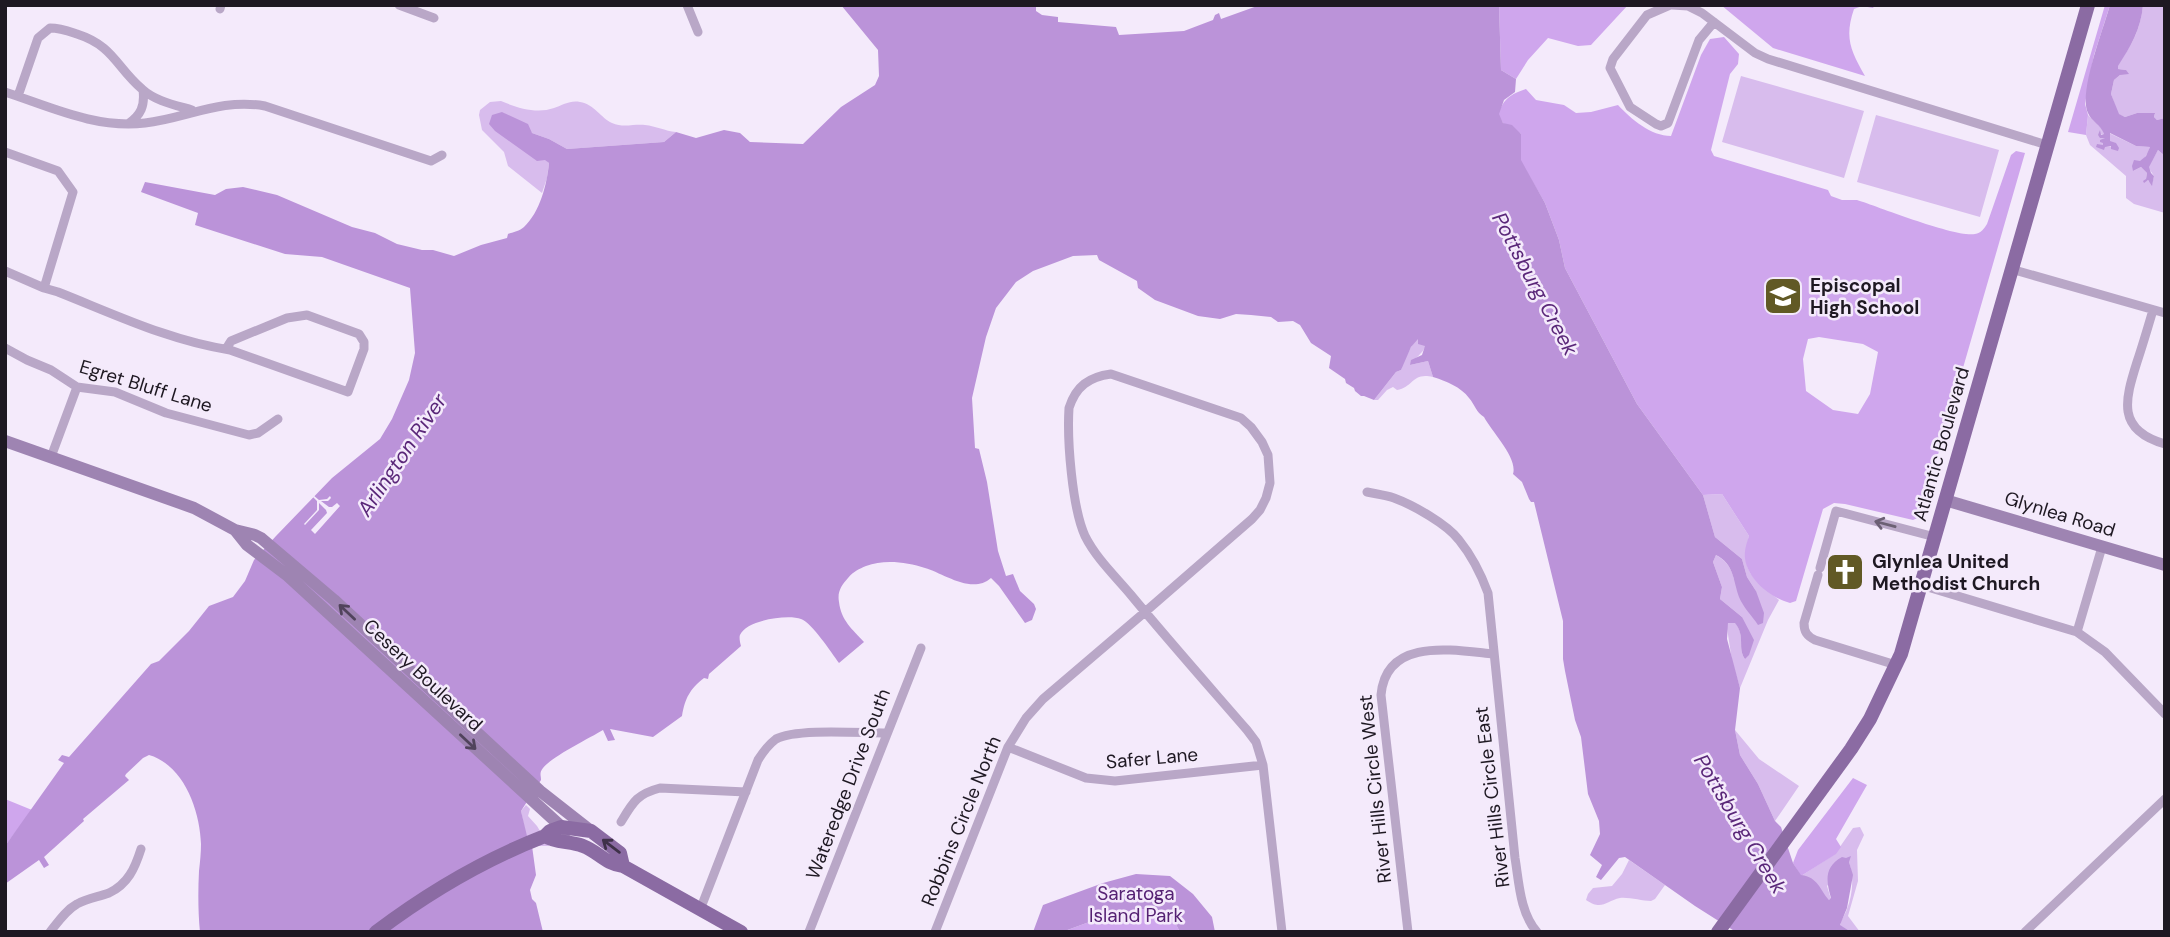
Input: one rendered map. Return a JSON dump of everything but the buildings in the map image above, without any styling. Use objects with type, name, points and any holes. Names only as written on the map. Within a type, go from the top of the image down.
[{"type":"main road","name":"Atlantic Boulevard","points":[[1719,931],[1870,719],[1896,665],[2088,5]]},
{"type":"main road","name":"Cesery Boulevard","points":[[5,441],[194,508],[235,530],[247,545],[257,544],[288,576],[536,797],[561,827],[586,847]]},
{"type":"main road","name":"Glynlea Road","points":[[1945,500],[2165,565]]},
{"type":"main road","name":"Cesery Boulevard","points":[[536,797],[591,831]]},
{"type":"main road","points":[[376,932],[421,898],[474,867],[561,827],[591,831],[620,853],[623,866]]},
{"type":"main road","points":[[545,836],[548,839],[586,847],[612,865],[623,866],[741,932]]},
{"type":"street","points":[[399,5],[434,18]]},
{"type":"street","points":[[687,5],[698,32]]},
{"type":"street","points":[[1714,22],[1699,40],[1668,123],[1661,126],[1656,124],[1630,107],[1610,68],[1613,59],[1647,15],[1671,5],[1688,6],[1702,13],[1714,22],[1755,53],[1768,59],[2047,145]]},
{"type":"street","points":[[18,96],[38,38],[50,28],[59,28],[103,46],[143,90],[166,102],[193,111]]},
{"type":"street","points":[[128,124],[142,111],[145,101],[143,90]]},
{"type":"street","points":[[5,92],[90,121],[113,125],[163,120],[231,103],[248,103],[265,106],[431,161],[442,155]]},
{"type":"street","points":[[5,152],[58,170],[73,192],[44,288]]},
{"type":"street","points":[[2011,269],[2165,313]]},
{"type":"street","points":[[5,271],[144,326],[205,346],[226,349],[348,392],[364,349],[364,342],[359,334],[307,315],[288,318],[231,341],[226,349]]},
{"type":"street","points":[[2153,310],[2129,389],[2127,409],[2131,423],[2137,430],[2150,439],[2165,444]]},
{"type":"street","name":"Egret Bluff Lane","points":[[5,348],[51,370],[77,387],[115,392],[166,413],[249,435],[258,433],[278,419]]},
{"type":"street","points":[[1145,612],[1252,519],[1266,498],[1270,468],[1268,455],[1257,435],[1241,418],[1111,374],[1092,378],[1084,383],[1072,398],[1068,419],[1073,486],[1080,523],[1096,554],[1145,612],[1247,730],[1256,742],[1263,765],[1282,932]]},
{"type":"street","points":[[51,457],[77,387]]},
{"type":"street","name":"River Hills Circle East","points":[[1367,492],[1392,497],[1441,524],[1458,537],[1488,593],[1515,858],[1522,900],[1537,932]]},
{"type":"street","points":[[1896,665],[1815,640],[1804,630],[1836,511],[1935,537]]},
{"type":"street","points":[[2077,632],[2102,547]]},
{"type":"street","points":[[1921,585],[2077,632],[2105,652],[2165,714]]},
{"type":"street","name":"Robbins Circle North","points":[[935,932],[1008,747],[1020,726],[1043,699],[1145,612]]},
{"type":"street","name":"Wateredge Drive South","points":[[809,932],[921,648]]},
{"type":"street","name":"River Hills Circle West","points":[[1408,932],[1382,685],[1389,669],[1414,653],[1446,649],[1493,654]]},
{"type":"street","points":[[700,910],[763,752],[778,738],[796,733],[886,733]]},
{"type":"street","name":"Safer Lane","points":[[1008,747],[1086,778],[1098,780],[1115,781],[1263,765]]},
{"type":"street","points":[[621,822],[638,797],[647,791],[660,788],[746,792]]},
{"type":"street","points":[[2025,932],[2165,799]]},
{"type":"street","points":[[50,932],[74,905],[125,883],[135,869],[141,849]]},
{"type":"shaded area","points":[[1499,5],[1628,5],[1591,45],[1578,46],[1548,38],[1528,60],[1516,79],[1501,70]]},
{"type":"shaded area","points":[[1721,5],[1875,5],[1873,8],[1862,6],[1854,9],[1851,19],[1849,36],[1865,76],[1773,48]]},
{"type":"shaded area","points":[[2105,5],[2110,5],[2094,55],[2085,104],[2088,115],[2086,135],[2068,132]]},
{"type":"shaded area","points":[[2143,5],[2165,5],[2165,118],[2157,120],[2155,114],[2137,113],[2125,117],[2118,114],[2111,94],[2114,80],[2126,70],[2118,69],[2118,65],[2135,37]]},
{"type":"shaded area","name":"Episcopal High School","points":[[1724,37],[1739,54],[1738,64],[1730,74],[1711,150],[1714,156],[1828,190],[1831,196],[1842,200],[1857,200],[1936,227],[1975,234],[1987,224],[2011,155],[2016,151],[2025,153],[1920,517],[1913,520],[1834,503],[1823,509],[1796,601],[1790,603],[1775,597],[1755,580],[1745,558],[1749,536],[1722,494],[1703,495],[1637,404],[1565,268],[1559,240],[1545,203],[1520,160],[1521,134],[1503,123],[1498,114],[1508,98],[1526,89],[1536,100],[1564,105],[1576,113],[1618,105],[1649,130],[1671,136],[1701,55],[1710,39]],"holes":[[[1819,337],[1863,344],[1878,352],[1870,394],[1858,414],[1833,410],[1806,391],[1803,359],[1808,339]]]},
{"type":"shaded area","points":[[1741,76],[1864,111],[1844,178],[1722,142]]},
{"type":"shaded area","points":[[501,101],[534,110],[580,102],[589,105],[608,121],[616,124],[645,125],[676,132],[664,142],[567,149],[532,133],[502,112],[549,163],[542,193],[508,166],[504,152],[482,130],[480,110],[490,102]]},
{"type":"shaded area","points":[[1876,115],[1999,150],[1980,217],[1857,182]]},
{"type":"shaded area","points":[[2088,115],[2103,130],[2104,134],[2098,135],[2105,138],[2103,146],[2117,147],[2110,142],[2109,133],[2136,146],[2150,147],[2133,171],[2141,167],[2147,173],[2146,179],[2152,184],[2154,176],[2148,167],[2158,150],[2165,156],[2165,213],[2134,204],[2126,198],[2126,176],[2090,145],[2086,135]]},
{"type":"shaded area","points":[[1417,338],[1426,346],[1410,365],[1428,361],[1433,377],[1421,376],[1403,388],[1397,390],[1393,387],[1387,390],[1378,400],[1374,400],[1396,372],[1401,370]]},
{"type":"shaded area","points":[[1722,494],[1749,536],[1746,558],[1750,573],[1779,600],[1740,688],[1732,661],[1727,628],[1728,622],[1735,622],[1738,627],[1745,659],[1742,617],[1720,599],[1722,587],[1713,562],[1716,555],[1728,565],[1734,579],[1756,591],[1747,577],[1742,559],[1715,537],[1703,495]]},
{"type":"shaded area","points":[[1735,730],[1759,759],[1799,786],[1775,821],[1758,784],[1740,755]]},
{"type":"shaded area","points":[[1853,778],[1867,785],[1836,839],[1841,847],[1836,854],[1801,876],[1793,863],[1798,850]]},
{"type":"shaded area","points":[[5,799],[32,810],[5,846]]},
{"type":"shaded area","points":[[526,805],[530,809],[528,816],[549,846],[532,846],[526,836],[521,811]]},
{"type":"shaded area","points":[[1860,827],[1864,835],[1857,850],[1858,881],[1848,916],[1860,932],[1851,932],[1840,926],[1852,891],[1849,862],[1827,886],[1831,899],[1829,900],[1801,876],[1835,854],[1853,828]]},
{"type":"shaded area","points":[[1629,860],[1665,885],[1655,899],[1651,901],[1620,898],[1600,905],[1586,900],[1593,888],[1612,886]]},
{"type":"shaded area","points":[[1143,909],[1170,913],[1180,932],[1062,932],[1111,914]]},
{"type":"water","points":[[841,5],[1036,5],[1036,11],[1042,15],[1058,17],[1058,22],[1116,27],[1119,35],[1184,31],[1213,20],[1219,13],[1221,19],[1260,5],[1499,5],[1501,70],[1516,79],[1515,92],[1504,100],[1499,114],[1503,123],[1512,125],[1521,134],[1521,160],[1545,203],[1559,240],[1565,268],[1637,404],[1703,495],[1715,537],[1742,559],[1747,577],[1756,591],[1764,613],[1763,623],[1758,625],[1739,597],[1730,568],[1716,555],[1713,562],[1722,587],[1720,599],[1742,617],[1754,640],[1745,659],[1738,628],[1735,623],[1728,623],[1727,639],[1740,688],[1735,730],[1740,755],[1758,784],[1775,821],[1781,827],[1793,863],[1801,875],[1815,881],[1829,900],[1829,870],[1842,857],[1851,856],[1849,862],[1853,875],[1847,908],[1840,925],[1851,932],[1736,932],[1625,857],[1619,858],[1601,880],[1596,877],[1602,865],[1590,855],[1600,834],[1599,821],[1588,794],[1581,737],[1563,659],[1563,621],[1534,502],[1529,499],[1522,482],[1513,474],[1512,460],[1503,445],[1466,394],[1433,377],[1428,361],[1410,365],[1411,360],[1422,355],[1425,346],[1418,344],[1418,339],[1411,347],[1401,370],[1396,372],[1374,400],[1361,396],[1345,379],[1329,368],[1331,356],[1311,343],[1300,325],[1293,321],[1278,322],[1271,317],[1236,314],[1220,319],[1198,316],[1155,300],[1138,288],[1137,281],[1099,260],[1097,255],[1073,256],[1033,271],[1016,282],[996,308],[986,337],[972,398],[975,448],[979,449],[987,482],[998,551],[1006,576],[1013,574],[1020,591],[1034,604],[1036,609],[1032,620],[1025,623],[991,578],[983,583],[967,584],[918,566],[888,562],[859,569],[841,588],[839,598],[842,614],[864,642],[839,663],[816,632],[801,619],[778,618],[750,625],[740,635],[741,646],[709,674],[708,679],[704,678],[692,690],[682,716],[653,737],[610,729],[615,740],[608,741],[603,730],[562,753],[542,770],[541,780],[521,811],[532,846],[536,875],[530,890],[543,932],[200,932],[198,894],[201,844],[193,804],[181,779],[172,768],[149,755],[126,774],[129,780],[44,857],[49,865],[44,868],[39,860],[5,884],[5,846],[64,763],[58,760],[62,755],[69,757],[151,664],[159,661],[189,631],[209,606],[233,597],[245,581],[254,560],[276,536],[332,478],[380,439],[409,380],[415,353],[410,288],[322,257],[285,254],[195,225],[198,213],[141,192],[145,182],[215,195],[226,189],[243,187],[277,195],[397,244],[454,256],[507,238],[508,234],[522,228],[534,214],[544,189],[549,163],[545,160],[537,161],[495,131],[489,124],[492,115],[502,112],[528,124],[532,133],[567,149],[664,142],[676,132],[696,138],[724,130],[740,133],[750,142],[803,144],[841,107],[875,85],[879,76],[878,50]]},
{"type":"water","points":[[2110,5],[2143,5],[2135,37],[2118,66],[2118,69],[2126,70],[2129,74],[2120,75],[2114,80],[2111,94],[2119,114],[2125,117],[2137,113],[2155,113],[2157,120],[2165,118],[2165,156],[2158,150],[2149,167],[2154,176],[2152,186],[2148,180],[2144,183],[2147,173],[2141,167],[2133,171],[2132,166],[2134,160],[2140,161],[2146,156],[2150,147],[2136,146],[2110,133],[2110,141],[2116,143],[2118,151],[2111,149],[2111,146],[2105,147],[2104,150],[2096,147],[2097,144],[2103,145],[2100,140],[2105,138],[2100,138],[2100,130],[2101,135],[2104,134],[2103,131],[2088,113],[2086,91],[2089,76]]},
{"type":"water","name":"Saratoga Island Park","points":[[1136,874],[1170,876],[1193,894],[1212,917],[1215,932],[1180,932],[1170,913],[1143,909],[1111,914],[1062,932],[1033,932],[1043,905]]},
{"type":"pier","points":[[313,495],[319,500],[330,496],[328,501],[321,501],[329,507],[337,503],[340,506],[315,534],[311,530],[327,513],[319,503],[319,510],[304,524],[317,510],[317,501]]},
{"type":"place","name":"Episcopal High School","points":[[1783,296]]},
{"type":"place","name":"Glynlea United Methodist Church","points":[[1845,572]]},
{"type":"water label","name":"Pottsburg Creek","points":[[1535,284]]},
{"type":"water label","name":"Arlington River","points":[[402,455]]},
{"type":"water label","name":"Pottsburg Creek","points":[[1740,824]]}]
